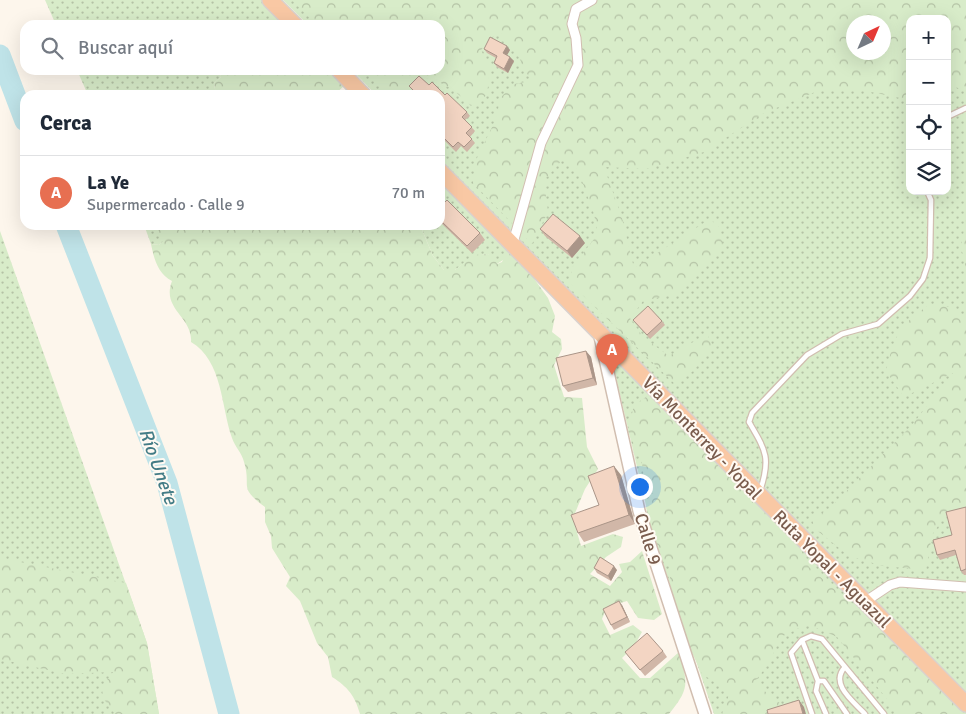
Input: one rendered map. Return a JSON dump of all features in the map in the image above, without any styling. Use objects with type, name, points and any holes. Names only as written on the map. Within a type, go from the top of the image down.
[{"type":"highway","points":[[270,0],[290,20]]},
{"type":"highway","points":[[344,75],[358,90]]},
{"type":"highway","points":[[445,176],[599,332]]},
{"type":"street","points":[[513,243],[541,143],[578,65],[576,38],[572,24],[576,9],[592,0]]},
{"type":"street","points":[[866,601],[900,582],[966,587]]},
{"type":"lane","points":[[951,115],[966,108]]},
{"type":"lane","points":[[758,495],[767,470],[767,460],[765,449],[748,422],[752,412],[806,355],[842,334],[878,324],[910,296],[923,279],[930,258],[931,200],[929,195]]},
{"type":"lane","points":[[599,332],[638,510],[705,714]]},
{"type":"lane","name":"Ruta Yopal - Aguazul","points":[[599,332],[966,704]]},
{"type":"lane","points":[[812,714],[791,659],[791,653],[802,640],[811,636],[822,639],[884,714]]},
{"type":"lane","points":[[802,640],[818,681],[816,691],[826,714]]},
{"type":"lane","points":[[845,667],[840,673],[839,678],[845,694],[865,714]]},
{"type":"lane","points":[[818,681],[824,682],[847,714]]},
{"type":"green space","points":[[45,0],[262,0],[282,20],[54,20]]},
{"type":"green space","points":[[283,0],[966,0],[966,714],[714,714],[652,531],[604,326],[445,166],[445,90],[371,90],[357,75],[445,75],[445,20],[303,20]]},
{"type":"green space","points":[[292,0],[966,0],[966,91],[951,85],[951,15],[906,15],[906,99],[866,91],[820,90],[764,113],[704,152],[646,169],[604,167],[622,218],[634,268],[710,219],[719,227],[723,246],[698,275],[674,294],[643,301],[630,319],[644,338],[669,356],[707,334],[713,346],[694,370],[676,385],[569,282],[573,266],[598,234],[594,214],[578,170],[564,158],[544,180],[548,212],[532,244],[473,183],[476,160],[495,121],[501,97],[514,84],[531,81],[514,48],[499,31],[481,50],[490,68],[487,95],[471,106],[447,86],[433,80],[417,78],[409,90],[383,90],[368,75],[445,75],[445,20],[312,20]]},
{"type":"green space","points":[[79,75],[221,75],[221,77],[214,83],[215,90],[86,90]]},
{"type":"green space","points":[[221,75],[336,75],[344,86],[340,90],[215,90],[214,83],[221,77]]},
{"type":"green space","points":[[445,183],[515,252],[497,264],[488,254],[473,256],[455,270],[444,270],[433,256],[422,230],[445,230]]},
{"type":"green space","points":[[966,220],[966,268],[961,247]]},
{"type":"green space","points":[[146,230],[155,230],[165,240],[159,245],[151,244]]},
{"type":"green space","points":[[154,230],[422,230],[433,256],[444,270],[455,270],[473,255],[488,254],[494,257],[497,264],[502,262],[505,255],[515,252],[548,298],[555,316],[552,332],[561,339],[562,349],[554,365],[564,397],[582,398],[587,447],[598,469],[585,489],[573,518],[581,546],[613,534],[623,537],[621,547],[606,557],[590,574],[610,586],[622,572],[619,564],[630,562],[642,551],[662,614],[654,620],[638,618],[627,601],[607,607],[602,619],[610,635],[633,625],[642,632],[634,646],[622,658],[640,678],[650,678],[679,652],[685,678],[684,691],[669,714],[360,714],[350,692],[332,677],[328,657],[317,643],[300,601],[286,586],[290,577],[272,548],[271,536],[265,522],[265,507],[248,490],[244,462],[228,426],[215,373],[201,350],[191,342],[187,326],[171,299],[172,281],[163,274],[155,260],[151,244],[159,245],[164,240]]},
{"type":"green space","points":[[0,231],[147,643],[159,714],[0,714]]},
{"type":"green space","points":[[930,304],[949,307],[966,319],[966,507],[946,514],[932,535],[926,570],[883,566],[849,556],[814,528],[812,518],[828,510],[912,425],[953,373],[904,397],[886,371],[892,348],[900,332],[911,319]]},
{"type":"green space","points":[[649,395],[800,548],[809,567],[848,601],[860,607],[965,714],[899,714],[837,637],[807,624],[781,637],[769,663],[756,680],[768,695],[783,705],[769,714],[722,714],[730,692],[702,674],[688,644],[670,585],[670,567],[657,547],[646,507],[654,496],[644,479],[642,463],[628,431],[634,405]]},
{"type":"green space","points":[[0,558],[126,583],[147,643],[159,714],[115,714],[103,698],[102,687],[113,672],[65,674],[0,659]]},
{"type":"building","points":[[490,37],[507,46],[503,53],[510,57],[504,69],[494,63],[497,56],[484,49]]},
{"type":"building","points":[[419,76],[429,85],[432,82],[440,90],[413,90],[409,86]]},
{"type":"building","points":[[447,93],[467,112],[462,117],[472,127],[466,133],[472,139],[464,147],[458,142],[453,147],[445,139],[445,95]]},
{"type":"building","points":[[447,200],[480,233],[467,246],[445,225],[445,202]]},
{"type":"building","points":[[553,214],[580,236],[567,251],[540,229]]},
{"type":"building","points":[[648,306],[662,321],[647,335],[633,320]]},
{"type":"building","points":[[586,351],[593,378],[563,386],[556,358]]},
{"type":"building","points":[[614,466],[629,515],[578,533],[571,515],[599,505],[588,476]]},
{"type":"building","points":[[966,507],[966,569],[961,571],[955,550],[937,555],[933,540],[952,535],[946,512]]},
{"type":"building","points":[[600,557],[614,566],[608,576],[594,568]]},
{"type":"building","points":[[619,601],[627,617],[611,625],[603,609]]},
{"type":"building","points":[[647,633],[663,651],[640,670],[625,652]]},
{"type":"building","points":[[799,700],[803,714],[768,714],[767,710]]},
{"type":"waterway","name":"Río Unete","points":[[0,55],[20,108]]},
{"type":"waterway","name":"Río Unete","points":[[68,230],[167,483],[229,714]]},
{"type":"place","name":"La Ye","points":[[612,375]]}]
